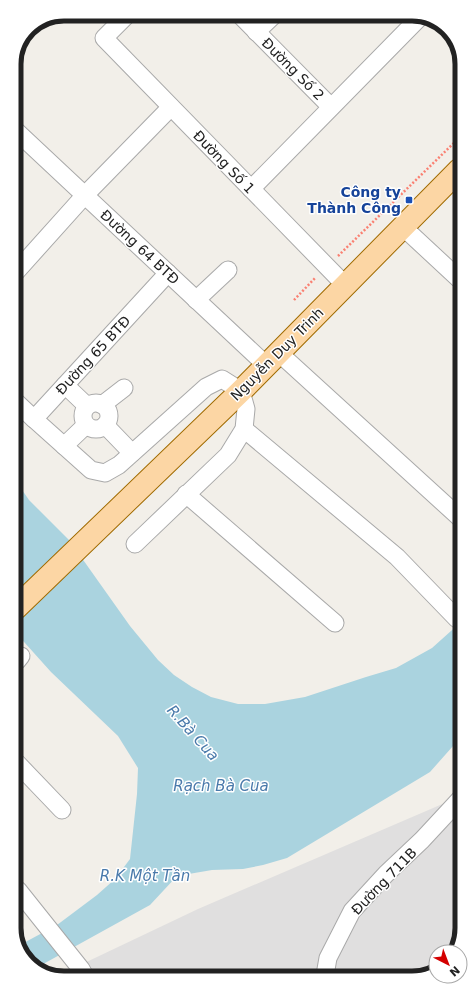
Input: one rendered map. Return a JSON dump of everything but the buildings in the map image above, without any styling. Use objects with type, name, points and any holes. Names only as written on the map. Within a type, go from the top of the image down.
[{"type":"main road","name":"Nguyễn Duy Trinh","points":[[21,603],[241,391],[455,174]]},
{"type":"street","name":"Đường Số 1","points":[[121,21],[104,38],[345,285]]},
{"type":"street","name":"Đường Số 2","points":[[245,21],[331,107]]},
{"type":"street","points":[[256,32],[268,21]]},
{"type":"street","points":[[251,189],[416,21]]},
{"type":"street","points":[[21,266],[85,195],[171,107]]},
{"type":"street","name":"Đường 64 BTĐ","points":[[21,136],[196,300],[272,359],[455,514]]},
{"type":"street","points":[[403,227],[455,275]]},
{"type":"street","points":[[196,300],[228,270]]},
{"type":"street","name":"Đường 65 BTĐ","points":[[34,419],[168,273]]},
{"type":"street","points":[[21,407],[91,470],[105,473],[119,465],[206,388],[222,379],[241,391],[246,409],[244,429],[228,455],[135,544]]},
{"type":"street","points":[[65,385],[95,406],[107,411],[108,418],[105,425],[99,429],[92,429],[86,425],[83,419],[84,412],[95,406],[124,388]]},
{"type":"street","points":[[64,446],[86,425]]},
{"type":"street","points":[[105,425],[132,453]]},
{"type":"street","points":[[244,429],[397,557],[455,617]]},
{"type":"street","points":[[186,494],[335,624]]},
{"type":"street","points":[[21,767],[62,810]]},
{"type":"street","name":"Đường 711B","points":[[326,971],[328,958],[352,911],[386,874],[422,840],[455,804]]},
{"type":"street","points":[[21,894],[82,971]]},
{"type":"path","points":[[294,300],[455,142]]},
{"type":"shaded area","points":[[455,799],[455,933],[452,944],[428,944],[428,968],[412,971],[68,971],[198,909]]},
{"type":"water","name":"Rạch Bà Cua","points":[[21,488],[29,500],[69,540],[130,626],[158,660],[174,675],[211,697],[238,704],[265,704],[305,697],[396,668],[432,648],[455,627],[455,744],[430,772],[287,858],[243,869],[212,870],[177,876],[150,905],[42,965],[30,954],[24,943],[57,925],[97,895],[115,879],[130,859],[137,794],[138,768],[118,736],[51,672],[21,639]]},
{"type":"place","name":"Công ty Thành Công","points":[[409,200]]},
{"type":"water label","name":"R.Bà Cua","points":[[193,733]]},
{"type":"water label","name":"R.K Một Tần","points":[[145,876]]}]
